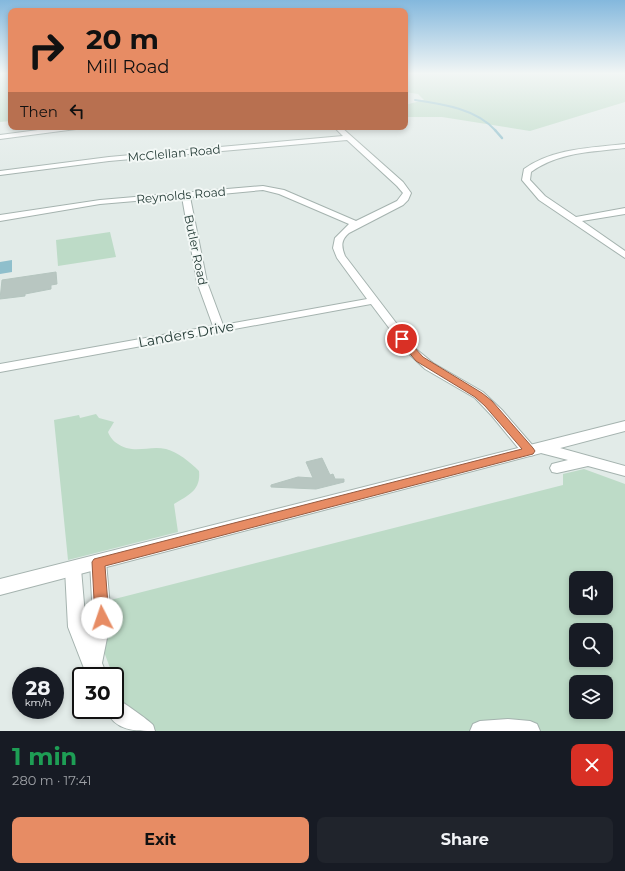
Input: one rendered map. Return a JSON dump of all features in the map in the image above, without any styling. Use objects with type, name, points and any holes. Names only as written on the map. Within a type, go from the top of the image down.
[{"type":"street","points":[[0,137],[53,130]]},
{"type":"street","points":[[341,130],[400,184],[406,193],[404,200],[400,203],[356,224],[341,234],[337,247],[340,256],[373,301],[420,359],[479,395],[536,449],[587,460],[625,471]]},
{"type":"street","name":"McClellan Road","points":[[0,173],[109,159],[348,138]]},
{"type":"street","points":[[625,146],[551,157],[536,163],[528,171],[526,180],[534,191],[542,198],[625,255]]},
{"type":"street","name":"Reynolds Road","points":[[0,218],[94,203],[247,189],[275,190],[356,224]]},
{"type":"street","name":"Butler Road","points":[[185,194],[202,282],[219,328]]},
{"type":"street","points":[[575,220],[625,211]]},
{"type":"street","name":"Landers Drive","points":[[0,368],[373,301]]},
{"type":"street","points":[[0,587],[625,426]]},
{"type":"street","points":[[557,468],[587,460]]},
{"type":"street","points":[[95,667],[102,618],[98,562]]},
{"type":"street","points":[[73,569],[77,627],[94,667]]},
{"type":"street","points":[[124,716],[145,731]]},
{"type":"street","points":[[480,731],[530,731]]},
{"type":"green space","points":[[0,107],[8,107],[8,121],[0,122]]},
{"type":"green space","points":[[408,107],[608,107],[530,131],[442,117],[408,117]]},
{"type":"green space","points":[[110,232],[116,257],[58,266],[56,240]]},
{"type":"green space","points":[[96,414],[99,418],[114,422],[108,432],[115,442],[122,446],[134,449],[159,448],[175,452],[199,471],[199,478],[193,491],[185,498],[174,504],[178,532],[68,560],[54,420],[79,415],[80,418]]},
{"type":"green space","points":[[584,469],[625,484],[625,731],[133,731],[124,706],[124,667],[110,667],[87,606],[563,485],[563,474]]},
{"type":"water","points":[[12,260],[12,272],[0,274],[0,262]]},
{"type":"building","points":[[56,272],[57,284],[51,285],[51,289],[25,294],[25,296],[0,299],[2,280]]},
{"type":"building","points":[[322,458],[330,475],[333,474],[335,479],[344,479],[344,482],[316,489],[271,487],[271,485],[298,477],[313,478],[306,462]]},
{"type":"waterway","points":[[452,107],[479,117],[495,131]]},
{"type":"waterway","points":[[495,131],[502,138]]},
{"type":"route","points":[[102,618],[98,562],[530,451],[489,403],[479,395],[420,359],[402,339]]}]
